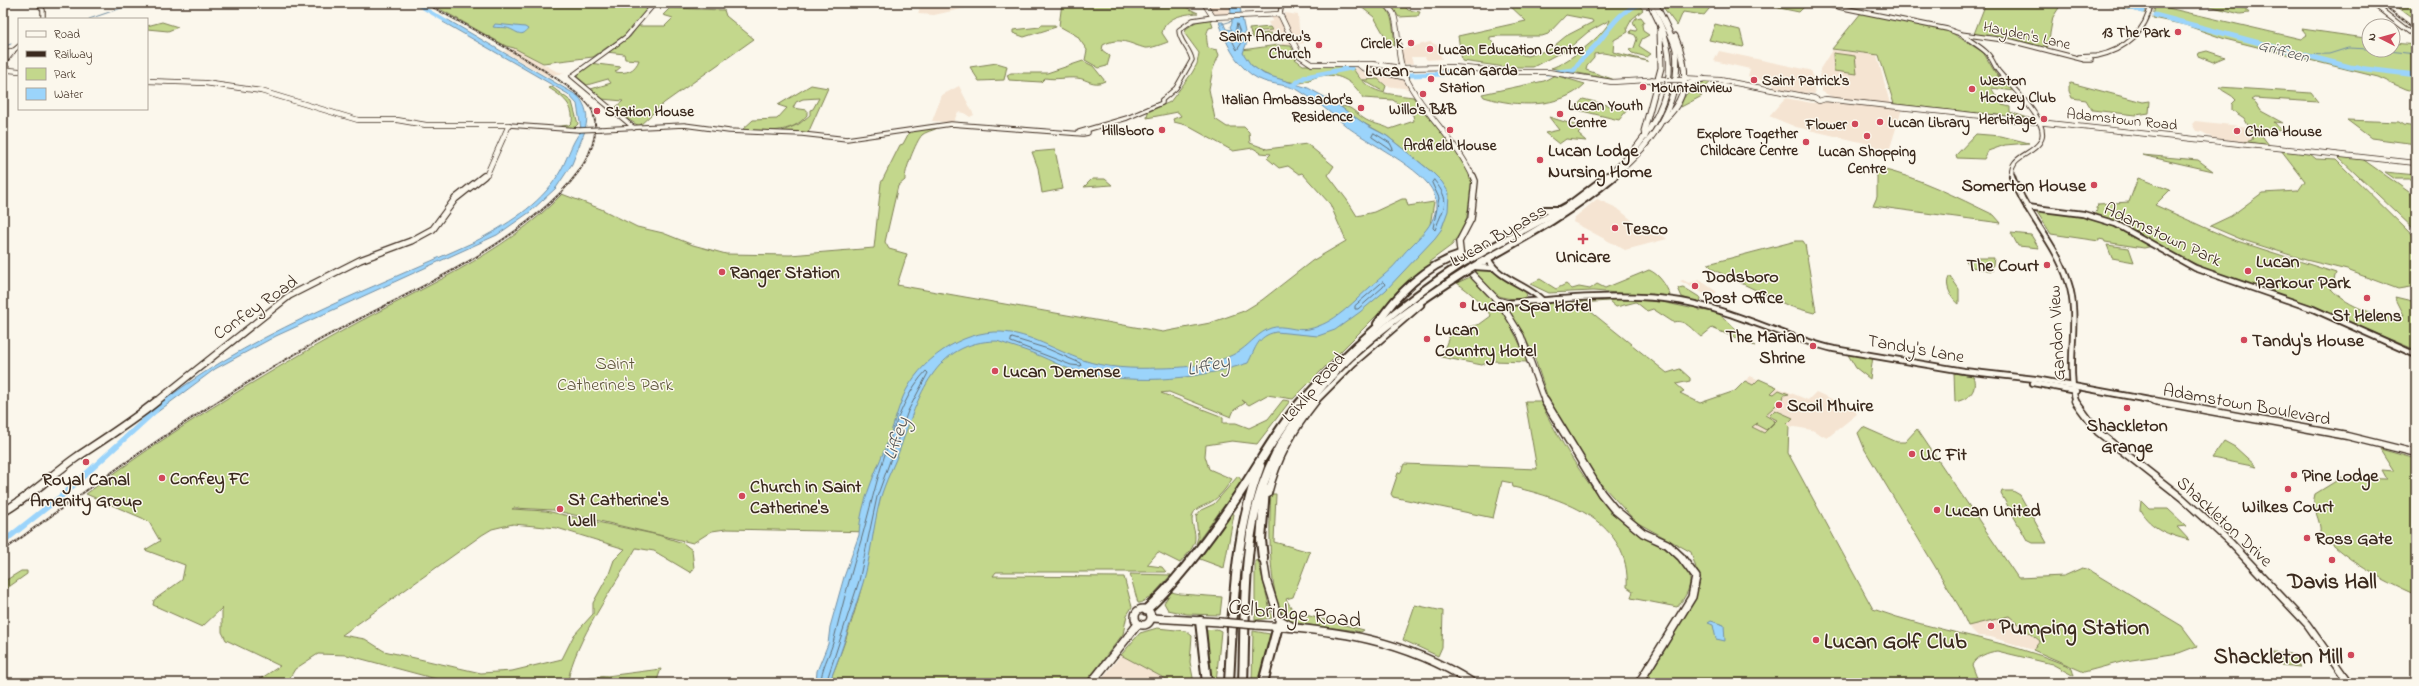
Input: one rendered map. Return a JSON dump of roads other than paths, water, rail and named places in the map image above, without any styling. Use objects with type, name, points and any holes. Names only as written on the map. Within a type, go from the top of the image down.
[{"type":"highway","points":[[1645,137],[1644,131],[1660,81],[1661,33],[1650,3]]},
{"type":"highway","name":"Lucan Bypass","points":[[1374,330],[1461,258],[1561,210],[1612,173],[1645,137],[1662,106],[1670,68],[1665,36],[1650,3]]},
{"type":"highway","name":"Lucan Bypass","points":[[1268,470],[1291,426],[1340,371],[1390,324],[1470,270],[1573,209],[1597,193],[1628,166],[1646,146],[1662,122],[1673,92],[1676,69],[1674,44],[1662,14],[1655,3]]},
{"type":"highway","points":[[1662,14],[1667,19],[1681,49],[1685,79],[1674,109],[1662,122]]},
{"type":"highway","points":[[1685,79],[1700,79]]},
{"type":"highway","points":[[1685,79],[1700,79]]},
{"type":"highway","points":[[1652,80],[1660,81]]},
{"type":"highway","points":[[1489,260],[1531,237],[1573,209]]},
{"type":"highway","points":[[1545,210],[1561,210]]},
{"type":"highway","points":[[1374,330],[1384,313],[1421,278],[1450,257],[1461,258]]},
{"type":"highway","name":"Leixlip Road","points":[[1267,449],[1300,403],[1332,368],[1374,330]]},
{"type":"highway","points":[[1146,610],[1157,600],[1190,559],[1239,494],[1267,449]]},
{"type":"highway","points":[[1229,683],[1239,540],[1248,500],[1267,449]]},
{"type":"highway","points":[[1263,558],[1262,520],[1268,470]]},
{"type":"highway","points":[[1243,683],[1251,541],[1258,501],[1268,470]]},
{"type":"highway","points":[[1200,621],[1207,683]]},
{"type":"highway","points":[[1263,683],[1279,622]]},
{"type":"main road","points":[[1204,3],[1212,17],[1280,14],[1294,46],[1305,61],[1324,65],[1358,64],[1402,68],[1453,67],[1509,72],[1550,72],[1612,82],[1652,80]]},
{"type":"main road","points":[[1385,3],[1394,14],[1398,54],[1402,68],[1417,99],[1465,159],[1475,182],[1471,219],[1459,242],[1461,258]]},
{"type":"main road","points":[[3,52],[13,51]]},
{"type":"main road","points":[[13,51],[3,64],[9,70],[18,71]]},
{"type":"main road","points":[[1358,64],[1363,68],[1407,78]]},
{"type":"main road","points":[[1660,81],[1685,79]]},
{"type":"main road","name":"Adamstown Road","points":[[1700,79],[1720,80],[1814,98],[1819,101],[1825,99],[2416,163]]},
{"type":"main road","points":[[148,81],[218,84],[268,93],[355,120],[397,120],[426,125],[509,126]]},
{"type":"main road","name":"Confey Road","points":[[3,512],[24,500],[76,458],[126,426],[289,296],[360,260],[412,241],[433,229],[455,199],[487,174],[509,126]]},
{"type":"main road","points":[[1470,270],[1504,304],[1523,342],[1547,407],[1601,493],[1614,509],[1643,533],[1667,544],[1681,557],[1696,576],[1692,597],[1639,683]]},
{"type":"main road","points":[[1141,610],[1146,610],[1151,612],[1152,618],[1146,624],[1138,624],[1134,621],[1134,614],[1141,610]]},
{"type":"main road","name":"Celbridge Road","points":[[1152,618],[1256,624],[1279,622],[1293,627],[1342,632],[1384,642],[1421,655],[1473,683]]},
{"type":"main road","points":[[1091,683],[1138,624]]},
{"type":"street","points":[[38,3],[43,10],[43,18]]},
{"type":"street","points":[[634,128],[572,76],[582,66],[626,37],[655,3]]},
{"type":"street","points":[[1280,14],[1282,3]]},
{"type":"street","points":[[1820,3],[1947,29],[1961,34],[1961,36],[1969,36],[1987,53],[1999,72],[2027,102],[2039,123]]},
{"type":"street","name":"Hayden's Lane","points":[[1969,36],[1999,39],[2091,60],[2089,57],[2123,46],[2146,25],[2151,3]]},
{"type":"street","points":[[2374,3],[2416,36]]},
{"type":"street","points":[[509,126],[556,130],[690,126],[756,133],[802,134],[847,138],[938,124],[1080,132],[1085,134],[1088,133],[1088,131],[1132,116],[1162,103],[1164,101],[1162,100],[1176,88],[1192,60],[1191,52],[1179,37],[1179,30],[1193,20],[1212,17]]},
{"type":"street","points":[[13,51],[18,47]]},
{"type":"street","name":"Gandon View","points":[[2039,123],[2043,133],[2040,143],[2014,162],[2011,171],[2013,180],[2027,207],[2054,247],[2066,273],[2071,290],[2073,389]]},
{"type":"street","name":"Adamstown Park","points":[[2027,207],[2083,214],[2116,224],[2195,268],[2313,309],[2416,355]]},
{"type":"street","points":[[1489,260],[1493,268]]},
{"type":"street","name":"Leixlip Road","points":[[1279,622],[1267,581],[1263,558],[1266,509],[1272,476],[1290,439],[1303,419],[1332,385],[1369,349],[1417,308],[1470,270],[1489,260]]},
{"type":"street","points":[[1470,270],[1493,268],[1536,292],[1542,300]]},
{"type":"street","name":"Tandy's Lane","points":[[1542,300],[1601,296],[1680,301],[1724,312],[1821,346],[2006,376],[2073,389]]},
{"type":"street","points":[[1504,304],[1542,300]]},
{"type":"street","name":"Adamstown Boulevard","points":[[2073,389],[2347,436],[2416,453]]},
{"type":"street","name":"Adamstown Boulevard","points":[[2073,389],[2361,442],[2416,457]]},
{"type":"street","name":"Shackleton Drive","points":[[2073,389],[2078,406],[2094,427],[2197,511],[2298,614],[2349,683]]},
{"type":"water","name":"Liffey","points":[[1230,3],[1239,3],[1245,32],[1243,35],[1248,39],[1243,53],[1251,65],[1264,74],[1308,88],[1332,101],[1368,126],[1387,136],[1442,182],[1449,193],[1448,211],[1441,230],[1386,290],[1360,312],[1335,330],[1318,336],[1276,332],[1270,334],[1265,336],[1258,343],[1248,363],[1227,369],[1205,374],[1159,379],[1114,378],[1070,369],[1035,354],[997,341],[975,344],[958,351],[943,362],[932,376],[914,409],[899,453],[882,493],[866,573],[839,658],[829,683],[816,683],[817,671],[828,644],[830,627],[844,577],[859,535],[865,499],[901,402],[910,384],[919,371],[943,350],[971,336],[1001,332],[1012,333],[1033,339],[1083,360],[1110,366],[1168,368],[1201,365],[1232,355],[1271,328],[1280,327],[1304,330],[1318,326],[1335,318],[1398,262],[1426,230],[1431,222],[1435,213],[1436,204],[1434,194],[1419,175],[1394,156],[1354,132],[1322,106],[1298,90],[1258,79],[1240,64],[1231,51],[1219,22],[1223,22],[1226,29],[1232,30],[1230,27],[1232,23]]},
{"type":"water","points":[[448,20],[578,96],[586,111],[587,120],[585,129],[581,129],[577,104],[568,94],[443,22]]},
{"type":"water","points":[[495,24],[525,27],[528,29],[521,34],[507,28],[493,27]]},
{"type":"water","points":[[581,131],[585,131],[572,164],[556,188],[530,212],[497,235],[276,336],[215,369],[156,413],[148,413],[185,385],[264,338],[305,317],[474,242],[509,222],[532,205],[550,186],[561,170],[574,141]]},
{"type":"water","points":[[1711,621],[1724,625],[1725,641],[1716,639],[1713,625],[1708,623]]},
{"type":"waterway","points":[[92,18],[136,3]]},
{"type":"waterway","points":[[415,3],[449,23]]},
{"type":"waterway","name":"Griffeen","points":[[1547,73],[1574,70],[1621,15],[1643,3]]},
{"type":"waterway","name":"Griffeen","points":[[2117,3],[2143,11]]},
{"type":"waterway","name":"Griffeen","points":[[2155,15],[2350,67],[2416,75]]},
{"type":"waterway","points":[[1222,24],[1232,21]]},
{"type":"waterway","points":[[3,47],[11,44]]},
{"type":"waterway","points":[[2300,55],[2329,54],[2348,48],[2361,49]]},
{"type":"waterway","points":[[2401,52],[2416,54]]},
{"type":"waterway","name":"Griffeen","points":[[1293,85],[1305,77],[1351,68]]},
{"type":"waterway","name":"Griffeen","points":[[1409,75],[1442,74],[1466,69]]},
{"type":"waterway","points":[[3,542],[64,494],[156,410]]},
{"type":"railway","points":[[3,551],[115,470],[192,418],[271,368],[341,328],[435,280],[495,245],[550,203],[577,174],[591,150],[594,138],[595,125],[593,112],[585,101],[568,86],[517,54],[425,3]]},
{"type":"railway","points":[[2381,3],[2416,30]]},
{"type":"place","name":"13 The Park","points":[[2178,32]]},
{"type":"place","name":"Circle K","points":[[1411,43]]},
{"type":"place","name":"Saint Andrew's Church","points":[[1319,45]]},
{"type":"place","name":"Lucan Education Centre","points":[[1430,49]]},
{"type":"place","name":"Lucan Garda Station","points":[[1431,79]]},
{"type":"place","name":"Saint Patrick's","points":[[1754,80]]},
{"type":"place","name":"Mountainview","points":[[1643,87]]},
{"type":"place","name":"Weston Hockey Club","points":[[1972,89]]},
{"type":"place","name":"Willo's B&B","points":[[1423,94]]},
{"type":"place","name":"Italian Ambassador's Residence","points":[[1361,108]]},
{"type":"place","name":"Station House","points":[[597,111]]},
{"type":"place","name":"Lucan Youth Centre","points":[[1560,114]]},
{"type":"place","name":"Herbitage","points":[[2044,119]]},
{"type":"place","name":"Lucan Library","points":[[1880,122]]},
{"type":"place","name":"Flower","points":[[1855,124]]},
{"type":"place","name":"Hillsboro","points":[[1162,130]]},
{"type":"place","name":"Ardfield House","points":[[1450,130]]},
{"type":"place","name":"China House","points":[[2237,131]]},
{"type":"place","name":"Lucan Shopping Centre","points":[[1867,136]]},
{"type":"place","name":"Explore Together Childcare Centre","points":[[1806,142]]},
{"type":"place","name":"Lucan Lodge Nursing Home","points":[[1540,160]]},
{"type":"place","name":"Somerton House","points":[[2094,185]]},
{"type":"place","name":"Tesco","points":[[1615,228]]},
{"type":"place","name":"Unicare","points":[[1583,239]]},
{"type":"place","name":"The Court","points":[[2047,265]]},
{"type":"place","name":"Lucan Parkour Park","points":[[2248,271]]},
{"type":"place","name":"Ranger Station","points":[[722,272]]},
{"type":"place","name":"Dodsboro Post Office","points":[[1695,286]]},
{"type":"place","name":"St Helens","points":[[2367,298]]},
{"type":"place","name":"Lucan Spa Hotel","points":[[1463,305]]},
{"type":"place","name":"Lucan Country Hotel","points":[[1427,339]]},
{"type":"place","name":"Tandy's House","points":[[2244,340]]},
{"type":"place","name":"The Marian Shrine","points":[[1813,346]]},
{"type":"place","name":"Lucan Demense","points":[[995,371]]},
{"type":"place","name":"Scoil Mhuire","points":[[1779,405]]},
{"type":"place","name":"Shackleton Grange","points":[[2127,408]]},
{"type":"place","name":"UC Fit","points":[[1912,454]]},
{"type":"place","name":"Royal Canal Amenity Group","points":[[86,462]]},
{"type":"place","name":"Pine Lodge","points":[[2294,475]]},
{"type":"place","name":"Confey FC","points":[[162,478]]},
{"type":"place","name":"Wilkes Court","points":[[2288,489]]},
{"type":"place","name":"Church in Saint Catherine's","points":[[742,496]]},
{"type":"place","name":"St Catherine's Well","points":[[560,509]]},
{"type":"place","name":"Lucan United","points":[[1937,510]]},
{"type":"place","name":"Ross Gate","points":[[2307,538]]},
{"type":"place","name":"Davis Hall","points":[[2332,560]]},
{"type":"place","name":"Pumping Station","points":[[1991,626]]},
{"type":"place","name":"Lucan Golf Club","points":[[1816,640]]},
{"type":"place","name":"Shackleton Mill","points":[[2351,655]]},
{"type":"district","name":"Lucan","points":[[1387,70]]},
{"type":"park label","name":"Saint Catherine's Park","points":[[615,373]]}]
